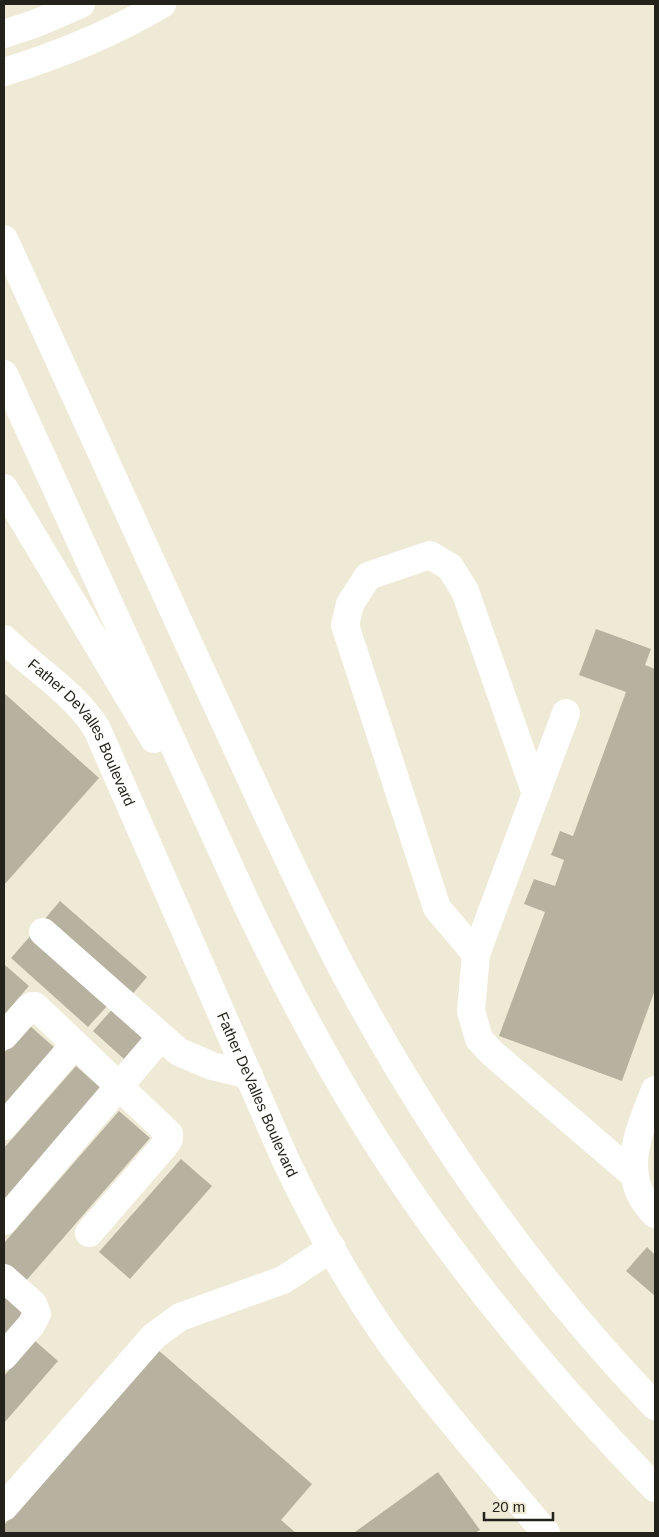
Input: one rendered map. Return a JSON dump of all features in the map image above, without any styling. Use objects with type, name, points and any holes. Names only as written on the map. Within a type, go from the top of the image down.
[{"type":"main road","points":[[4,34],[37,23],[81,4]]},
{"type":"main road","points":[[4,72],[89,42],[137,19],[162,4]]},
{"type":"main road","points":[[4,238],[265,808],[315,913],[365,1009],[447,1144],[517,1242],[594,1338],[655,1406]]},
{"type":"main road","points":[[4,374],[269,951],[347,1093],[406,1186],[470,1275],[538,1361],[599,1431],[655,1488]]},
{"type":"main road","points":[[4,488],[230,867]]},
{"type":"main road","points":[[476,954],[437,908],[345,625],[350,604],[368,576],[430,555],[450,567],[465,591],[536,794]]},
{"type":"main road","name":"Father DeValles Boulevard","points":[[4,639],[75,702],[88,715],[97,729],[298,1186],[332,1248],[377,1322],[425,1389],[546,1533]]},
{"type":"main road","points":[[566,713],[476,954],[471,1011],[479,1038],[492,1053],[634,1175]]},
{"type":"main road","points":[[43,932],[178,1052],[212,1066],[249,1075]]},
{"type":"main road","points":[[4,1036],[33,1006],[168,1132],[169,1139],[89,1233]]},
{"type":"main road","points":[[4,1221],[161,1037]]},
{"type":"main road","points":[[4,1126],[75,1044]]},
{"type":"main road","points":[[655,1090],[636,1148],[634,1175],[640,1193],[655,1214]]},
{"type":"main road","points":[[4,1507],[154,1336],[180,1317],[284,1280],[332,1248]]},
{"type":"main road","points":[[4,1278],[33,1304],[37,1314],[31,1325],[4,1356]]},
{"type":"building","points":[[596,629],[651,649],[645,665],[655,669],[655,990],[622,1081],[499,1036],[545,912],[524,904],[534,879],[555,886],[564,860],[551,855],[560,831],[573,836],[626,692],[579,675]]},
{"type":"building","points":[[4,693],[99,778],[4,885]]},
{"type":"building","points":[[60,901],[147,977],[130,997],[43,921]]},
{"type":"building","points":[[32,934],[109,1004],[88,1027],[11,958]]},
{"type":"building","points":[[4,966],[29,986],[4,1015]]},
{"type":"building","points":[[115,1006],[147,1035],[124,1059],[93,1031]]},
{"type":"building","points":[[29,1025],[56,1049],[4,1108],[4,1053]]},
{"type":"building","points":[[76,1066],[104,1091],[4,1205],[4,1148]]},
{"type":"building","points":[[119,1111],[150,1138],[25,1282],[4,1264],[4,1243]]},
{"type":"building","points":[[181,1159],[212,1186],[130,1279],[99,1252]]},
{"type":"building","points":[[647,1247],[655,1255],[655,1296],[626,1271]]},
{"type":"building","points":[[4,1292],[26,1312],[4,1337]]},
{"type":"building","points":[[34,1340],[58,1361],[4,1423],[4,1376]]},
{"type":"building","points":[[157,1349],[312,1484],[281,1520],[296,1533],[4,1533],[4,1525]]},
{"type":"building","points":[[438,1472],[480,1530],[475,1533],[355,1532]]}]
